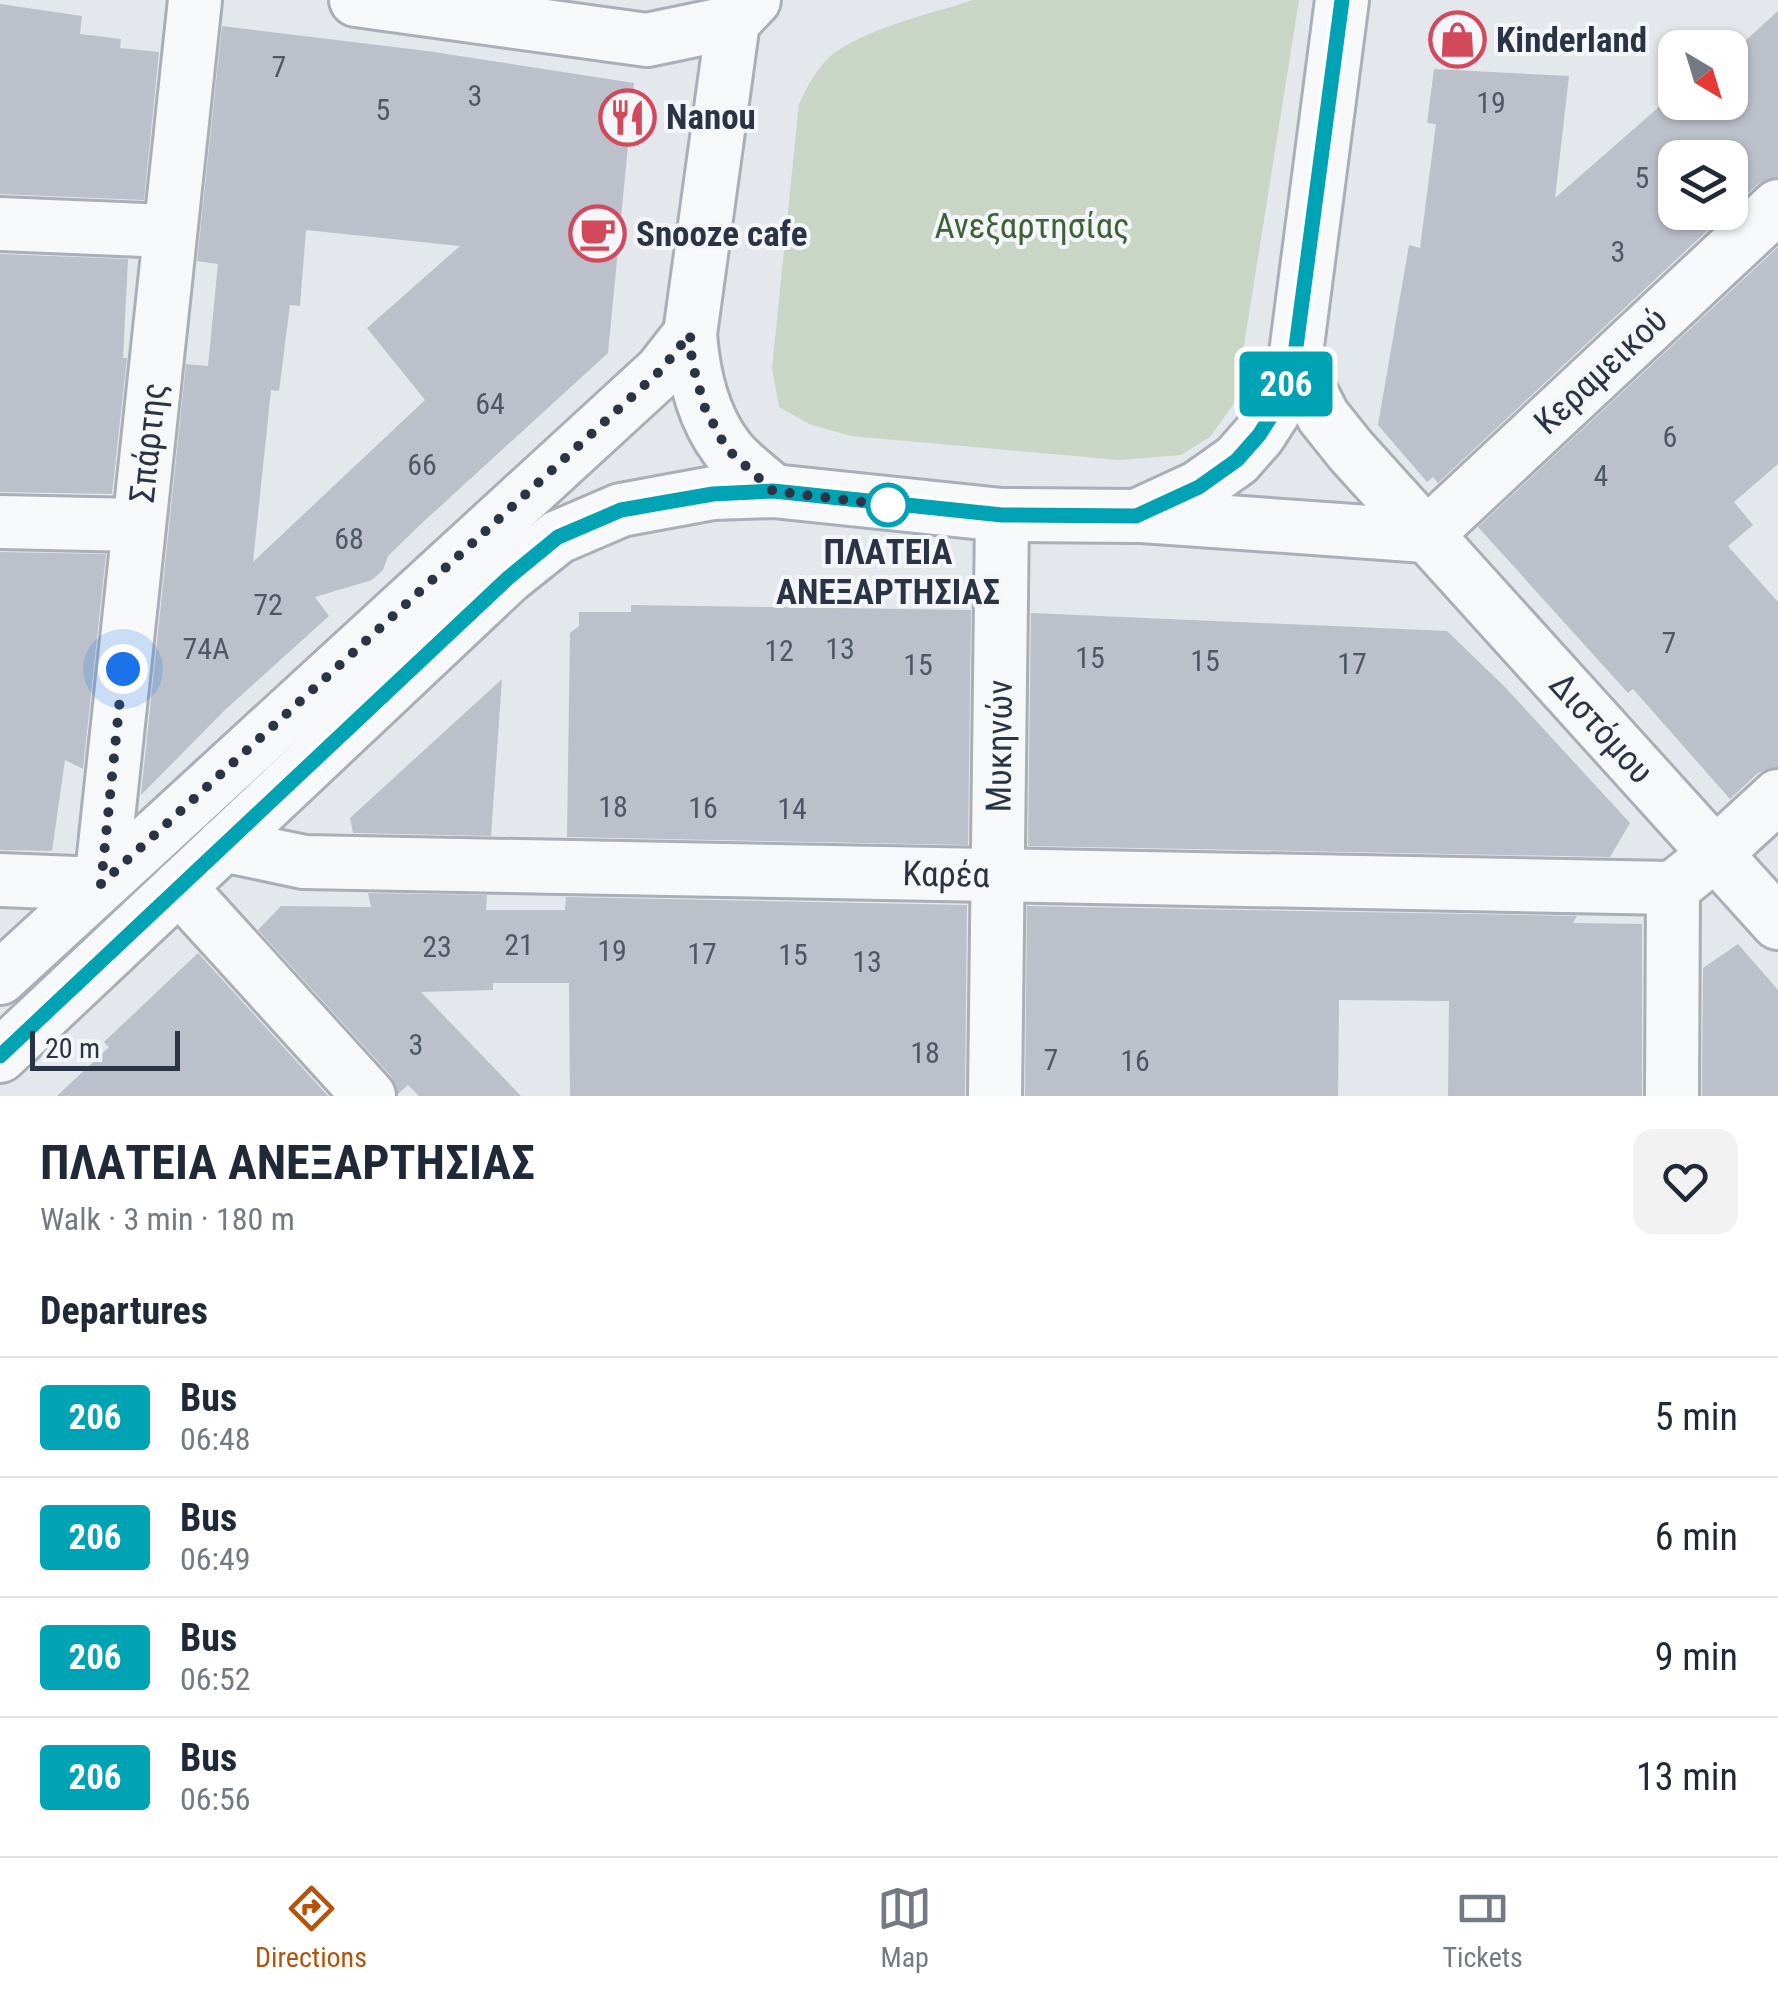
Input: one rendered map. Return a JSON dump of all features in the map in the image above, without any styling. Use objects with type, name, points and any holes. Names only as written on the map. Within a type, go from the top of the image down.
[{"type":"street","name":"Σπάρτης","points":[[101,884],[195,0]]},
{"type":"street","points":[[356,0],[646,40],[743,11]]},
{"type":"street","points":[[679,0],[743,11]]},
{"type":"street","points":[[1136,516],[1199,487],[1237,460],[1279,404],[1294,362],[1342,0]]},
{"type":"street","points":[[743,11],[690,334],[692,363],[705,408],[726,448],[773,491]]},
{"type":"street","name":"Κεραµεικού","points":[[1425,536],[1778,206]]},
{"type":"street","points":[[0,224],[168,231]]},
{"type":"street","points":[[0,978],[661,370],[690,334]]},
{"type":"street","name":"Διστόμου","points":[[1294,362],[1323,416],[1425,536],[1778,923]]},
{"type":"street","points":[[0,1056],[494,591],[558,537],[621,510],[713,494],[773,491],[1002,515],[1136,516],[1425,536]]},
{"type":"street","name":"Μυκηνών","points":[[995,1096],[1002,515]]},
{"type":"street","points":[[0,522],[137,525]]},
{"type":"street","points":[[1672,1096],[1673,888],[1778,796]]},
{"type":"street","name":"Καρέα","points":[[223,845],[304,862],[1673,888]]},
{"type":"street","points":[[0,880],[101,884]]},
{"type":"street","points":[[179,887],[369,1096]]},
{"type":"green space","name":"Ανεξαρτησίας","points":[[973,0],[1299,0],[1235,402],[1210,437],[1181,455],[1119,460],[851,436],[809,424],[779,407],[772,368],[799,104],[809,84],[834,53],[866,35]]},
{"type":"building","points":[[0,4],[82,16],[80,34],[121,39],[120,48],[159,52],[144,200],[0,194]]},
{"type":"building","points":[[1778,11],[1778,177],[1758,184],[1748,193],[1748,140],[1658,140],[1658,230],[1708,230],[1438,483],[1433,477],[1427,482],[1378,425],[1409,245],[1420,248],[1436,124],[1427,123],[1434,69],[1569,76],[1555,198],[1658,108],[1658,120],[1748,120],[1748,38]]},
{"type":"building","points":[[222,26],[427,51],[634,83],[608,353],[421,524],[388,556],[383,570],[372,580],[315,597],[329,616],[224,711],[141,795],[186,364],[208,366],[218,264],[197,261]],"holes":[[[306,230],[460,246],[367,328],[425,400],[253,562],[271,390],[279,391],[290,305],[300,306]]]},
{"type":"building","points":[[1778,247],[1778,464],[1734,502],[1753,525],[1728,546],[1778,602],[1778,767],[1758,773],[1730,799],[1633,689],[1628,693],[1478,527]]},
{"type":"building","points":[[0,254],[128,259],[123,358],[127,358],[112,494],[0,492]]},
{"type":"building","points":[[0,552],[106,554],[83,769],[65,760],[52,851],[0,850]]},
{"type":"building","points":[[631,605],[971,610],[968,845],[567,837],[570,633],[579,626],[579,612],[631,612]]},
{"type":"building","points":[[1031,613],[1447,631],[1505,687],[1630,823],[1610,857],[1028,846]]},
{"type":"building","points":[[502,679],[491,836],[353,833],[350,818]]},
{"type":"building","points":[[368,893],[487,895],[486,910],[565,910],[566,897],[967,905],[965,1096],[570,1096],[569,983],[493,983],[493,990],[421,992],[521,1096],[419,1096],[408,1085],[398,1094],[391,1076],[258,930],[281,906],[371,907]]},
{"type":"building","points":[[1027,906],[1577,916],[1573,923],[1642,924],[1642,1096],[1448,1096],[1449,1001],[1339,1000],[1338,1096],[1025,1096]]},
{"type":"building","points":[[1738,944],[1778,990],[1778,1096],[1702,1096],[1703,968]]},
{"type":"building","points":[[198,953],[328,1096],[57,1096],[109,1047],[104,1042]]},
{"type":"bus line","name":"206","points":[[0,1056],[508,578],[558,537],[621,510],[661,501],[773,491],[1002,515],[1136,516],[1199,487],[1237,460],[1279,404],[1294,362],[1342,0]]},
{"type":"place","name":"Kinderland","points":[[1457,40]]},
{"type":"place","name":"Nanou","points":[[627,117]]},
{"type":"place","name":"Snooze cafe","points":[[597,234]]},
{"type":"place","name":"ΠΛΑΤΕΙΑ ΑΝΕΞΑΡΤΗΣΙΑΣ","points":[[888,505]]},
{"type":"route","points":[[123,669],[101,884],[661,370],[690,334],[692,363],[705,408],[726,448],[773,491],[888,505]]}]
